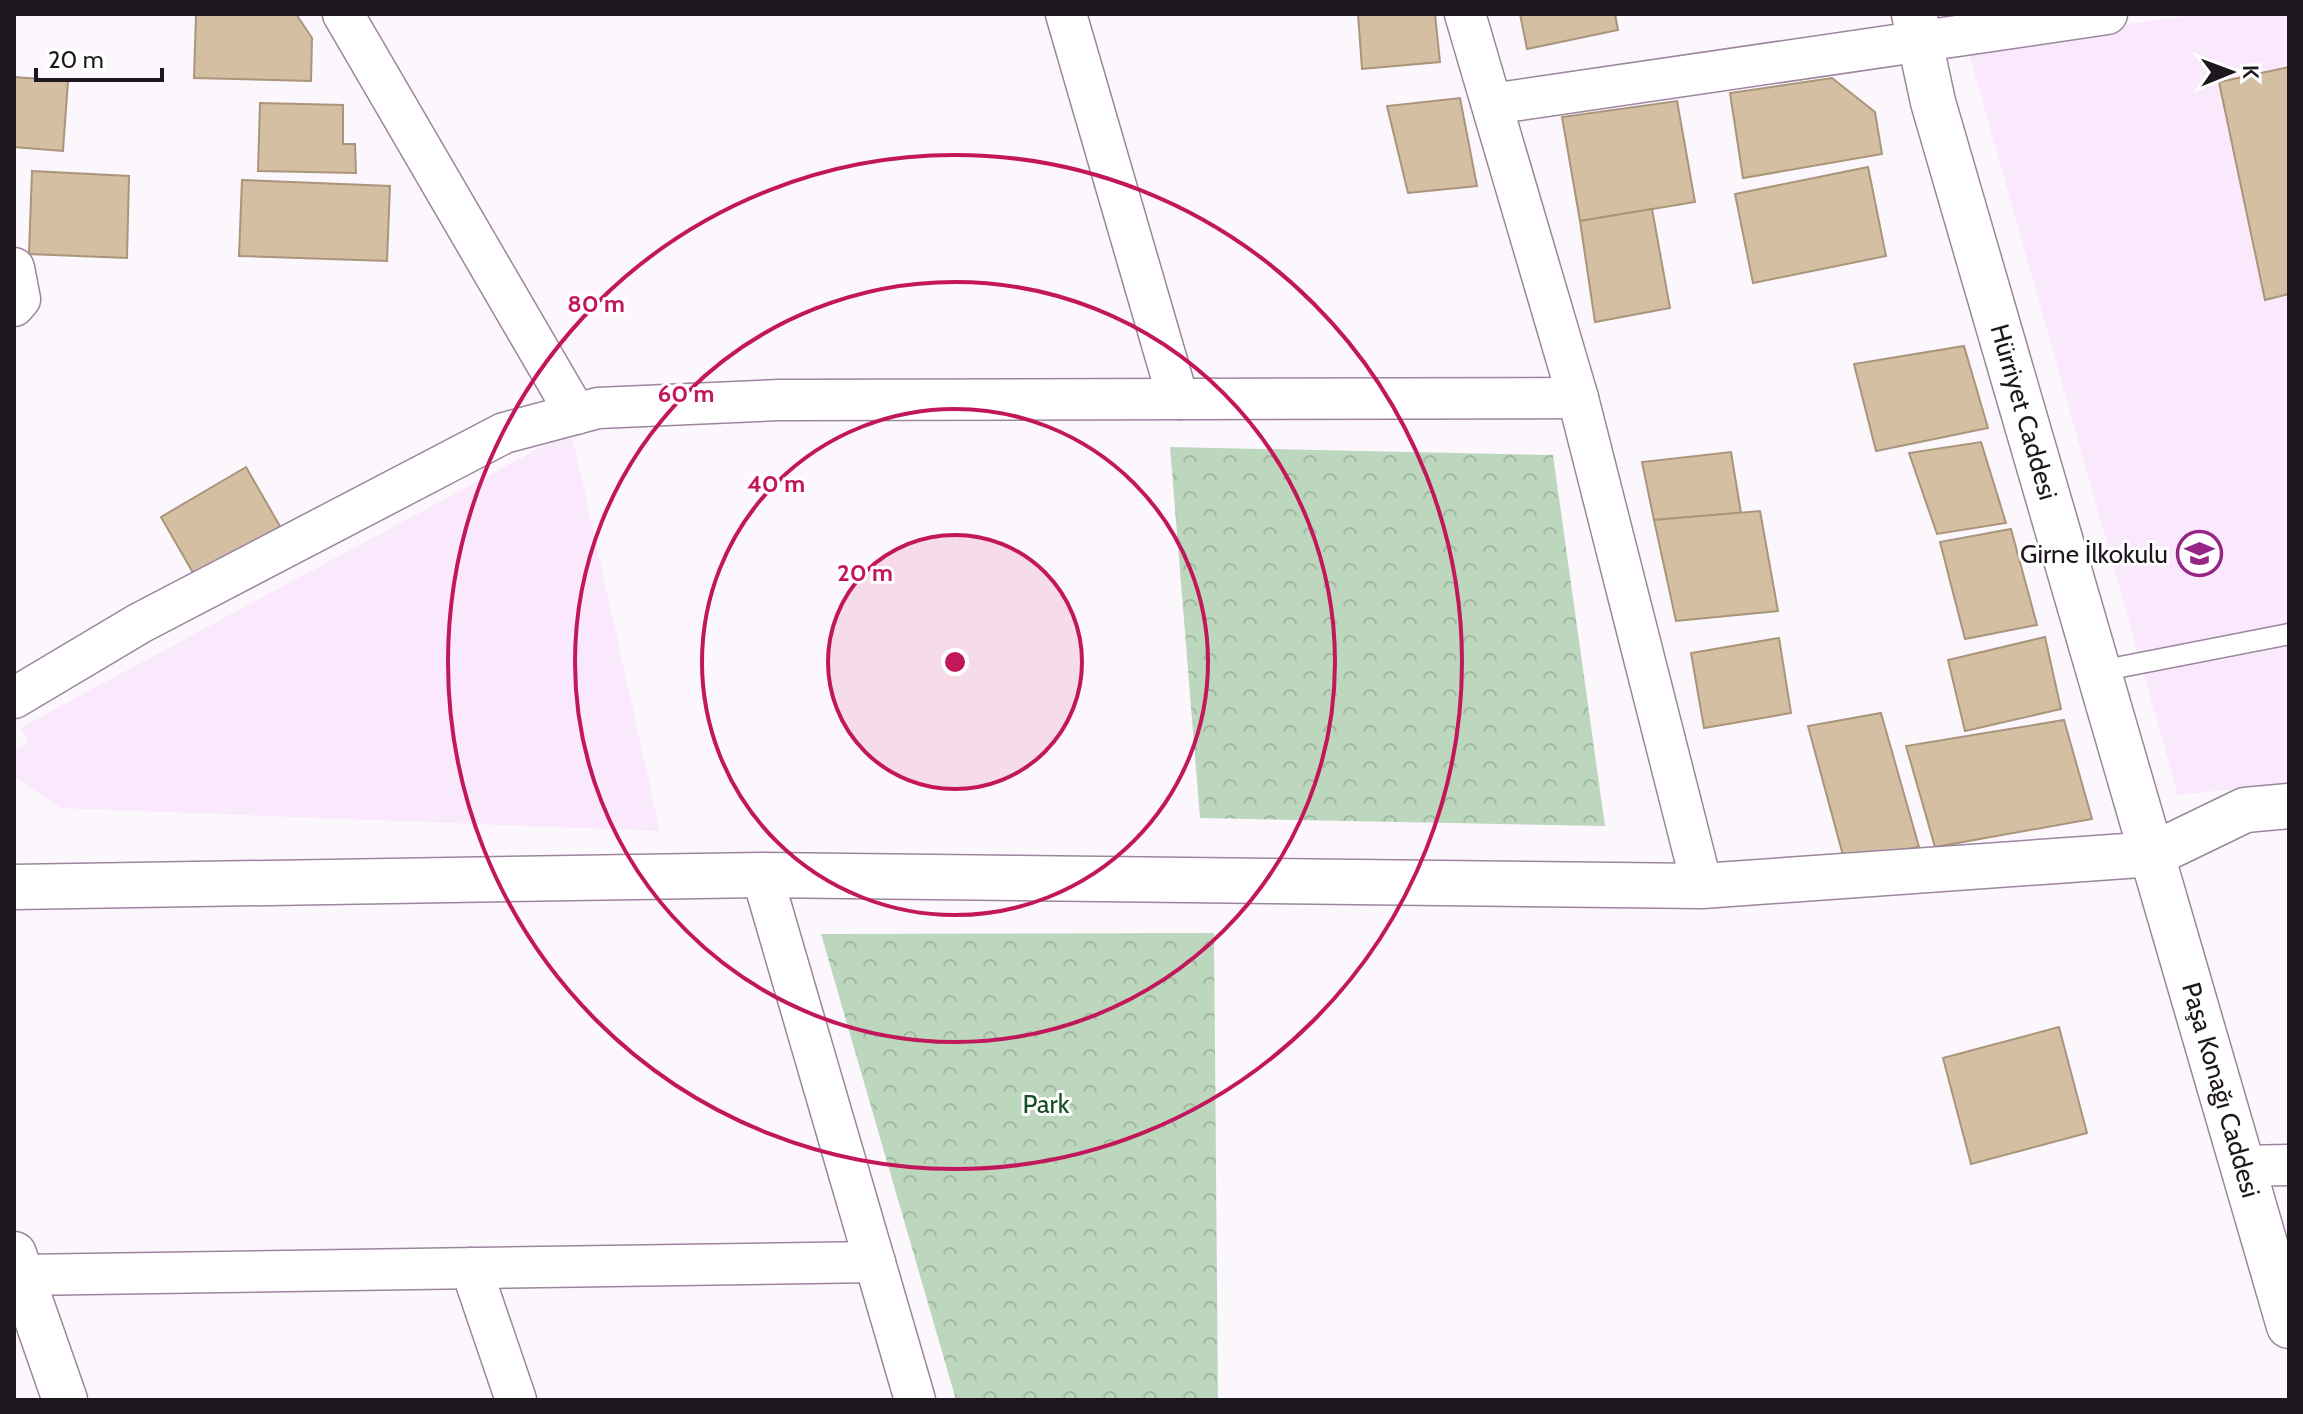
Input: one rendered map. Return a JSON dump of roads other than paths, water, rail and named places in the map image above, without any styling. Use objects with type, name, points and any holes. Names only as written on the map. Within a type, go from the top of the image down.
[{"type":"street","points":[[343,14],[576,414]]},
{"type":"street","points":[[1066,14],[1178,399]]},
{"type":"street","points":[[1465,14],[1578,398],[1702,886]]},
{"type":"street","points":[[1492,104],[1917,27],[2107,14]]},
{"type":"street","name":"Hürriyet Caddesi","points":[[1917,27],[1933,102],[2154,854]]},
{"type":"street","points":[[14,268],[20,299],[14,306]]},
{"type":"street","points":[[14,698],[140,623],[504,433],[598,408],[780,400],[1578,398]]},
{"type":"street","points":[[14,887],[762,875],[1702,886],[2154,854],[2245,810],[2289,806]]},
{"type":"street","name":"Paşa Konağı Caddesi","points":[[2154,854],[2289,1326]]},
{"type":"street","points":[[762,875],[915,1400]]},
{"type":"street","points":[[2243,1166],[2289,1165]]},
{"type":"street","points":[[65,1400],[18,1264],[471,1268],[875,1262]]},
{"type":"street","points":[[471,1268],[516,1400]]},
{"type":"lane","points":[[2100,671],[2289,634]]},
{"type":"place","name":"Girne İlkokulu","points":[[2199,554]]},
{"type":"park label","name":"Park","points":[[1046,1104]]}]
